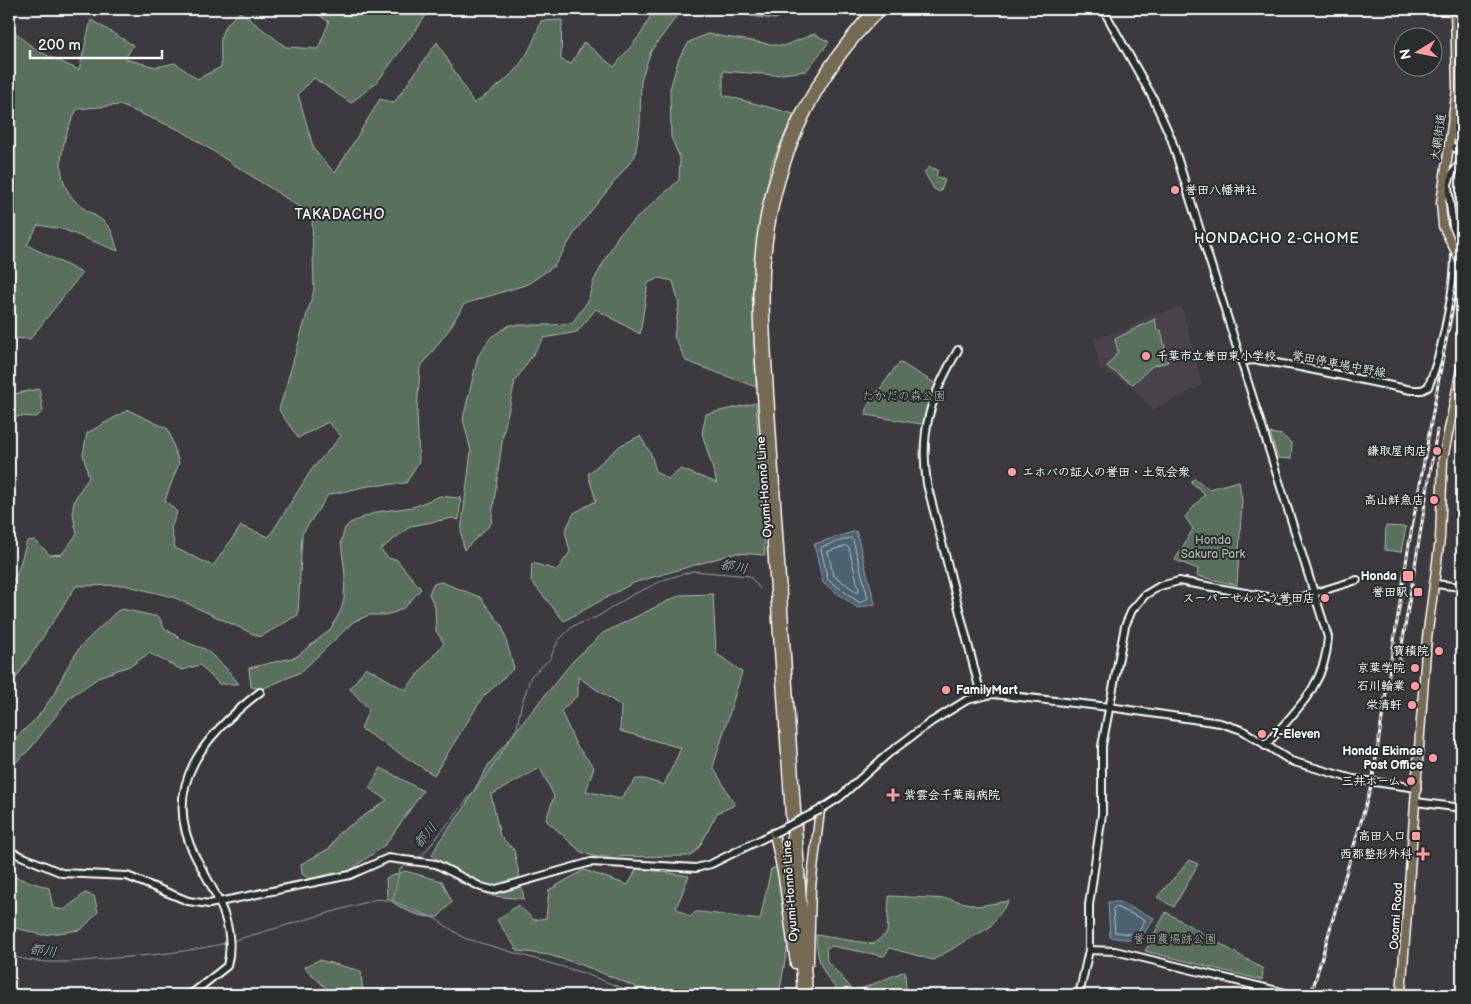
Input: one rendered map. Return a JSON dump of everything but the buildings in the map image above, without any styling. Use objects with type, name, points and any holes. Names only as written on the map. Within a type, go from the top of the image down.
[{"type":"main road","name":"Oyumi-Honnō Line","points":[[801,995],[762,394],[758,269],[765,215],[772,186],[797,118],[811,90],[837,52],[874,9]]},
{"type":"main road","name":"Oyumi-Honnō Line","points":[[808,995],[764,311],[766,255],[778,189],[804,118],[840,58],[883,9]]},
{"type":"main road","name":"大網街道","points":[[1455,9],[1457,82],[1441,203],[1443,226],[1462,264]]},
{"type":"main road","points":[[1435,584],[1440,539],[1443,459],[1462,364]]},
{"type":"main road","name":"Ooami Road","points":[[1401,995],[1427,638],[1435,584]]},
{"type":"main road","points":[[807,973],[811,952],[810,906],[820,810]]},
{"type":"main road","points":[[774,833],[801,995]]},
{"type":"street","points":[[1104,9],[1153,98],[1172,138],[1328,638],[1324,666],[1314,688],[1265,746]]},
{"type":"street","points":[[1448,145],[1462,151]]},
{"type":"street","name":"誉田停車場中野線","points":[[1241,361],[1258,360],[1300,367],[1411,390],[1422,390],[1428,387],[1443,333],[1455,267],[1455,245],[1448,184],[1451,175],[1462,161]]},
{"type":"street","points":[[958,350],[940,380],[930,406],[926,427],[924,458],[927,484],[981,695]]},
{"type":"street","points":[[1079,995],[1089,950],[1090,897],[1102,814],[1101,761],[1109,707],[1128,617],[1145,595],[1160,586],[1179,581],[1279,599],[1314,593],[1357,580]]},
{"type":"street","points":[[1435,584],[1462,587]]},
{"type":"street","points":[[190,995],[228,966],[231,946],[220,902],[191,844],[184,820],[183,801],[189,774],[196,756],[229,716],[260,692]]},
{"type":"street","points":[[9,852],[62,873],[127,876],[188,901],[204,904],[350,875],[388,858],[436,864],[481,887],[493,890],[591,862],[696,868],[711,864],[820,810],[840,797],[889,754],[953,708],[981,695],[1001,694],[1220,723],[1242,730],[1265,746],[1291,760],[1353,779],[1417,788]]},
{"type":"street","points":[[1416,802],[1462,808]]},
{"type":"street","points":[[1089,950],[1116,951],[1294,995]]},
{"type":"shaded area","name":"千葉市立誉田東小学校","points":[[1182,307],[1202,385],[1153,410],[1130,384],[1100,370],[1094,338],[1124,330],[1152,315]]},
{"type":"green space","points":[[311,9],[431,9],[378,81],[351,103],[314,78],[298,94],[314,150],[335,173],[380,99],[394,103],[437,42],[474,104],[508,78],[516,69],[529,49],[541,21],[562,20],[561,60],[571,64],[584,42],[614,67],[641,34],[651,15],[644,9],[682,9],[651,51],[641,80],[640,125],[635,156],[579,226],[554,266],[528,284],[464,304],[450,328],[420,368],[417,413],[419,461],[406,483],[368,486],[328,495],[302,534],[298,615],[260,637],[173,597],[124,585],[76,586],[9,689],[9,585],[17,574],[27,541],[35,540],[50,555],[62,554],[77,534],[73,509],[75,498],[89,478],[83,454],[87,433],[128,410],[168,429],[179,463],[165,500],[177,512],[171,528],[175,548],[213,566],[241,526],[269,537],[312,469],[341,436],[328,422],[298,438],[279,410],[314,290],[312,215],[182,131],[120,105],[77,109],[67,131],[61,167],[67,189],[74,200],[110,228],[118,251],[62,229],[38,225],[27,245],[82,273],[30,339],[9,338],[9,23],[15,32],[31,46],[79,70],[91,20],[133,45],[125,59],[156,67],[175,63],[197,79],[221,67],[223,30],[240,12],[286,47],[318,49],[329,22]]},
{"type":"green space","points":[[682,9],[800,9],[775,19],[751,16],[732,10]]},
{"type":"green space","points":[[707,34],[783,46],[814,34],[829,42],[806,71],[774,75],[723,71],[723,95],[794,114],[771,165],[759,228],[752,293],[756,387],[686,361],[674,336],[679,305],[673,281],[659,278],[648,283],[640,334],[596,309],[577,332],[544,338],[515,381],[503,435],[491,524],[464,550],[461,532],[471,451],[463,419],[478,356],[491,337],[510,325],[572,323],[588,301],[593,282],[619,234],[679,180],[680,158],[671,137],[670,89],[679,58],[689,42]]},
{"type":"green space","points":[[930,167],[938,170],[936,176],[945,180],[940,192],[934,189],[924,172]]},
{"type":"green space","points":[[1155,319],[1157,331],[1161,330],[1168,362],[1152,366],[1133,384],[1107,367],[1118,352],[1115,339]]},
{"type":"green space","name":"たかだの森公園","points":[[901,363],[936,384],[924,423],[866,415],[868,405],[898,364]]},
{"type":"green space","points":[[39,389],[43,411],[37,417],[18,416],[9,428],[9,395]]},
{"type":"green space","points":[[756,403],[765,555],[736,553],[633,583],[564,621],[531,581],[532,563],[557,570],[570,552],[565,531],[574,513],[596,501],[588,474],[621,445],[640,436],[651,454],[656,472],[668,479],[681,469],[717,483],[702,433],[706,414]]},
{"type":"green space","points":[[1270,433],[1282,435],[1292,444],[1291,459],[1278,458]]},
{"type":"green space","name":"Honda Sakura Park","points":[[1195,478],[1208,489],[1239,481],[1242,501],[1237,585],[1197,576],[1198,569],[1175,560],[1193,529],[1185,517],[1205,494],[1191,482]]},
{"type":"green space","points":[[461,495],[459,520],[453,518],[411,526],[380,550],[390,559],[396,559],[421,589],[405,607],[396,612],[385,615],[369,615],[353,622],[301,672],[262,689],[251,687],[249,668],[296,657],[330,630],[341,610],[344,599],[345,575],[341,542],[345,528],[350,523],[376,512],[413,507],[440,496],[458,498]]},
{"type":"green space","points":[[1386,526],[1406,527],[1401,552],[1385,550]]},
{"type":"green space","points":[[441,582],[480,597],[502,626],[514,668],[483,697],[434,775],[361,729],[369,709],[350,689],[366,667],[405,690],[444,643],[436,631],[435,607],[429,594],[433,584]]},
{"type":"green space","points":[[713,594],[716,653],[742,672],[713,767],[735,805],[717,813],[700,846],[691,856],[596,857],[581,852],[546,820],[554,796],[540,768],[491,795],[500,836],[514,850],[524,899],[492,896],[458,882],[432,855],[440,840],[463,810],[489,764],[573,661],[603,633],[680,595]],"holes":[[[578,677],[621,706],[620,731],[681,748],[664,785],[645,779],[636,779],[620,799],[586,791],[594,767],[576,745],[561,711],[578,695]]]},
{"type":"green space","points":[[122,609],[159,617],[164,628],[188,643],[205,649],[225,667],[239,684],[219,684],[200,665],[182,670],[149,653],[132,665],[101,676],[70,697],[31,748],[9,769],[9,744],[37,718],[56,691],[65,671],[80,647],[117,611]]},
{"type":"green space","points":[[381,768],[423,791],[386,844],[345,874],[313,882],[302,874],[301,864],[330,848],[339,833],[387,800],[369,788]]},
{"type":"green space","points":[[1190,860],[1198,864],[1174,907],[1157,897]]},
{"type":"green space","points":[[788,863],[788,944],[779,995],[656,995],[582,965],[549,955],[518,951],[497,920],[518,905],[534,920],[546,918],[549,890],[584,870],[628,885],[637,868],[689,876],[676,908],[690,917],[699,912],[760,920],[771,869]]},
{"type":"green space","points":[[405,871],[442,881],[452,902],[438,917],[424,916],[411,912],[387,898],[386,878]]},
{"type":"green space","points":[[9,875],[49,888],[53,908],[64,910],[85,893],[94,896],[98,912],[81,930],[42,935],[9,926]]},
{"type":"green space","points":[[889,896],[949,899],[978,906],[1009,901],[990,927],[933,960],[890,948],[884,956],[831,946],[826,948],[827,961],[853,990],[866,987],[905,971],[906,990],[900,995],[842,995],[822,968],[816,935],[873,944],[887,933]]},
{"type":"green space","name":"誉田農場跡公園","points":[[1166,912],[1263,969],[1262,980],[1145,951]]},
{"type":"green space","points":[[319,960],[361,971],[363,995],[323,995],[327,989],[304,967]]},
{"type":"water","points":[[856,531],[875,604],[858,608],[823,583],[814,544]]},
{"type":"water","points":[[1108,902],[1119,902],[1154,918],[1139,941],[1110,937]]},
{"type":"waterway","name":"都川","points":[[417,858],[422,856],[490,771],[517,728],[521,706],[531,676],[550,659],[558,641],[573,626],[597,617],[632,595],[666,579],[693,571],[750,576],[760,589]]},
{"type":"waterway","name":"都川","points":[[393,900],[400,869],[407,864]]},
{"type":"waterway","points":[[232,941],[377,899],[393,901],[436,919],[464,938],[580,972],[641,995]]},
{"type":"waterway","name":"都川","points":[[9,955],[35,961],[75,962],[171,953],[226,943]]},
{"type":"railway","points":[[1311,995],[1372,783],[1409,544],[1462,252]]},
{"type":"railway","points":[[1398,670],[1437,430]]},
{"type":"place","name":"誉田八幡神社","points":[[1175,190]]},
{"type":"place","name":"千葉市立誉田東小学校","points":[[1146,356]]},
{"type":"place","name":"鎌取屋肉店","points":[[1437,451]]},
{"type":"place","name":"エホバの証人の誉田・土気会衆","points":[[1012,472]]},
{"type":"place","name":"高山鮮魚店","points":[[1434,500]]},
{"type":"place","name":"Honda","points":[[1408,576]]},
{"type":"place","name":"誉田駅","points":[[1418,592]]},
{"type":"place","name":"スーパーせんどう誉田店","points":[[1325,598]]},
{"type":"place","name":"寶積院","points":[[1439,651]]},
{"type":"place","name":"京葉学院","points":[[1415,668]]},
{"type":"place","name":"石川輪業","points":[[1415,686]]},
{"type":"place","name":"FamilyMart","points":[[946,690]]},
{"type":"place","name":"栄清軒","points":[[1412,705]]},
{"type":"place","name":"7-Eleven","points":[[1262,734]]},
{"type":"place","name":"Honda Ekimae Post Office","points":[[1433,758]]},
{"type":"place","name":"三井ホーム","points":[[1411,781]]},
{"type":"place","name":"紫雲会千葉南病院","points":[[893,795]]},
{"type":"place","name":"高田入口","points":[[1416,836]]},
{"type":"place","name":"西郡整形外科","points":[[1423,854]]},
{"type":"district","name":"TAKADACHO","points":[[340,214]]},
{"type":"district","name":"HONDACHO 2-CHOME","points":[[1277,238]]}]
